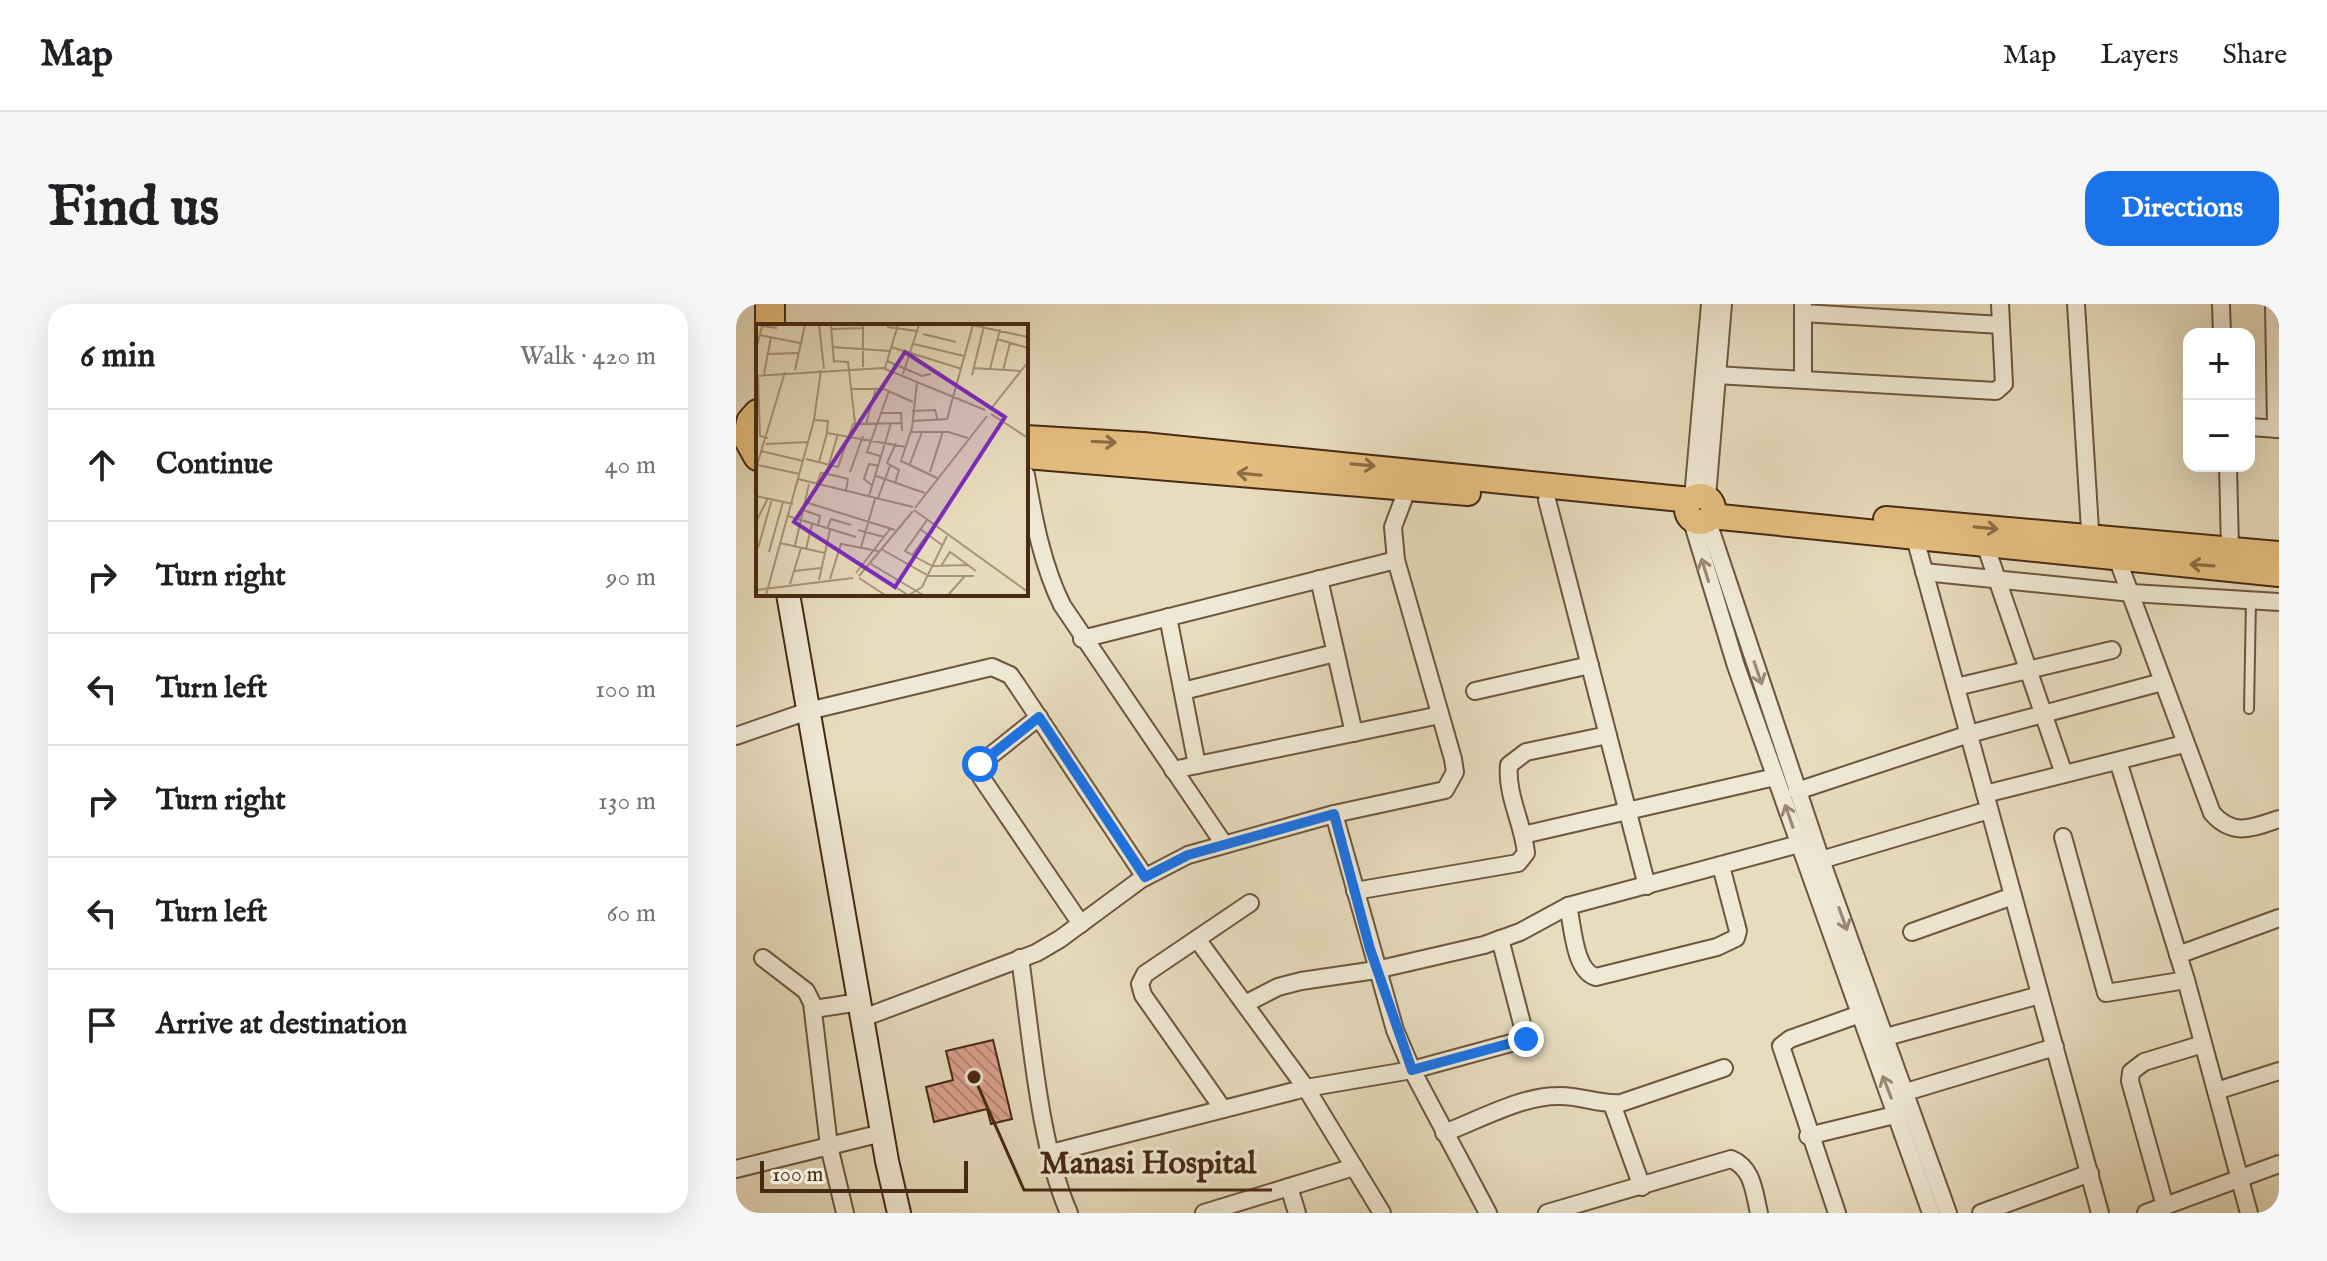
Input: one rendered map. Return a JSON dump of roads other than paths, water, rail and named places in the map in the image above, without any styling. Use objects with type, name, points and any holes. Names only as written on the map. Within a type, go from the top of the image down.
[{"type":"main road","points":[[1028,438],[1159,446],[1700,508],[2092,546],[2117,558],[2279,574]]},
{"type":"main road","points":[[1028,456],[1547,500],[1700,508],[1986,547],[2230,548],[2279,554]]},
{"type":"main road","points":[[788,596],[882,1133],[899,1213]]},
{"type":"street","points":[[1710,304],[1700,508],[1775,777],[1860,1014],[1948,1213]]},
{"type":"street","points":[[1723,304],[1700,508],[1821,860],[1906,1092],[1905,1113],[1931,1213]]},
{"type":"street","points":[[1716,375],[1996,391],[2004,384],[2000,304]]},
{"type":"street","points":[[2076,304],[2092,546]]},
{"type":"street","points":[[2221,304],[2222,328]]},
{"type":"street","points":[[2255,427],[2277,429],[2274,304]]},
{"type":"street","points":[[1803,379],[1803,308],[2001,325]]},
{"type":"street","points":[[2228,472],[2230,548]]},
{"type":"street","points":[[1028,484],[1049,580],[1082,639],[1224,844]]},
{"type":"street","points":[[814,1009],[862,1010],[1020,958],[1060,939],[1145,877],[1188,855],[1334,814],[1445,790],[1455,772],[1396,560],[1393,527],[1408,487]]},
{"type":"street","points":[[1547,500],[1647,886]]},
{"type":"street","points":[[1915,538],[2100,1213]]},
{"type":"street","points":[[1986,547],[2064,774]]},
{"type":"street","points":[[2117,558],[2202,794],[2223,825],[2247,829],[2279,819]]},
{"type":"street","points":[[1082,639],[1396,560]]},
{"type":"street","points":[[1924,572],[2132,593],[2279,602]]},
{"type":"street","points":[[1319,579],[1354,733]]},
{"type":"street","points":[[1168,617],[1197,765]]},
{"type":"street","points":[[1956,687],[2112,650]]},
{"type":"street","points":[[1183,691],[1335,653]]},
{"type":"street","points":[[1475,691],[1590,665]]},
{"type":"street","points":[[736,736],[808,711],[992,667],[1010,675],[1145,877]]},
{"type":"street","points":[[1797,791],[1969,734],[2162,682]]},
{"type":"street","points":[[1173,770],[1440,715]]},
{"type":"street","points":[[1039,717],[987,755],[980,764],[981,777],[1081,924]]},
{"type":"street","points":[[1355,891],[1512,865],[1526,853],[1510,789],[1509,765],[1526,752],[1608,735]]},
{"type":"street","points":[[1821,860],[2064,774],[2184,744]]},
{"type":"street","points":[[2118,761],[2186,980],[2249,1213]]},
{"type":"street","points":[[1523,835],[1775,777]]},
{"type":"street","points":[[1334,814],[1376,970],[1412,1070],[1488,1213]]},
{"type":"street","points":[[2063,837],[2106,993],[2186,980]]},
{"type":"street","points":[[1245,1004],[1290,984],[1376,970],[1500,939],[1568,906],[1799,844]]},
{"type":"street","points":[[1568,906],[1582,966],[1588,975],[1596,977],[1717,947],[1736,938],[1738,931],[1721,866]]},
{"type":"street","points":[[1912,932],[2013,896]]},
{"type":"street","points":[[1223,1109],[1143,995],[1140,984],[1145,974],[1250,903]]},
{"type":"street","points":[[2178,955],[2279,918]]},
{"type":"street","points":[[1197,939],[1306,1088],[1382,1213]]},
{"type":"street","points":[[1051,1153],[1306,1088],[1412,1070],[1526,1039],[1500,939]]},
{"type":"street","points":[[763,958],[806,991],[814,1009],[829,1146],[845,1213]]},
{"type":"street","points":[[1020,958],[1051,1153],[1059,1191],[1069,1213]]},
{"type":"street","points":[[1886,1037],[2040,995]]},
{"type":"street","points":[[1837,1213],[1808,1136],[1781,1046],[1790,1039],[1860,1014]]},
{"type":"street","points":[[2165,1206],[2130,1081],[2131,1072],[2144,1062],[2203,1044]]},
{"type":"street","points":[[1906,1092],[2055,1047]]},
{"type":"street","points":[[1444,1133],[1535,1100],[1557,1096],[1612,1104],[1724,1068]]},
{"type":"street","points":[[2216,1091],[2279,1071]]},
{"type":"street","points":[[1612,1104],[1642,1187]]},
{"type":"street","points":[[1808,1136],[1905,1113]]},
{"type":"street","points":[[736,1169],[882,1133]]},
{"type":"street","points":[[1547,1213],[1731,1159],[1742,1164],[1749,1175],[1759,1213]]},
{"type":"street","points":[[2146,1213],[2279,1164]]},
{"type":"street","points":[[1204,1213],[1354,1167]]},
{"type":"street","points":[[1981,1213],[2090,1173]]},
{"type":"street","points":[[1289,1187],[1297,1213]]},
{"type":"lane","points":[[2249,709],[2251,600]]},
{"type":"place","name":"Manasi Hospital","points":[[974,1077]]}]
